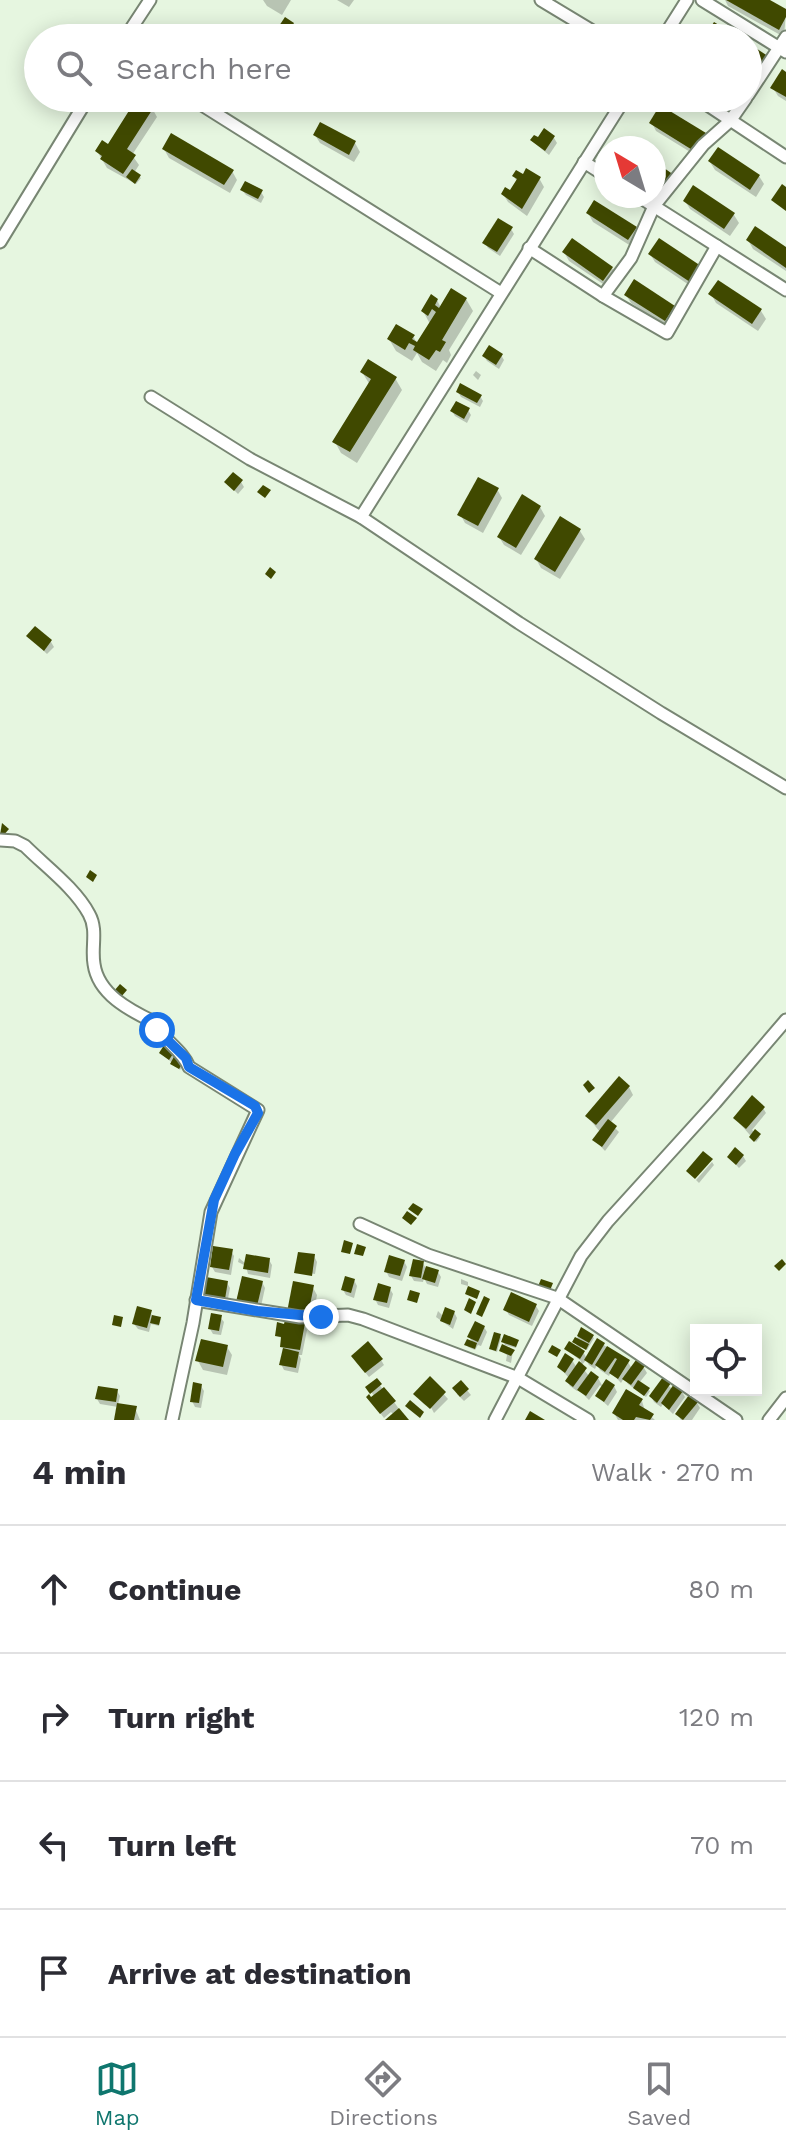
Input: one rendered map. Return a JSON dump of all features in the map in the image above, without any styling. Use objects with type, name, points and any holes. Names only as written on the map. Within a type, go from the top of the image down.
[{"type":"street","points":[[134,24],[150,0]]},
{"type":"street","points":[[541,0],[581,24]]},
{"type":"street","points":[[672,24],[687,0]]},
{"type":"street","points":[[702,0],[740,24]]},
{"type":"street","points":[[762,76],[782,50],[786,37]]},
{"type":"street","points":[[762,38],[782,50]]},
{"type":"street","points":[[0,242],[79,112]]},
{"type":"street","points":[[213,112],[501,293]]},
{"type":"street","points":[[361,517],[616,112]]},
{"type":"street","points":[[717,112],[786,157]]},
{"type":"street","points":[[666,191],[703,145],[736,112]]},
{"type":"street","points":[[584,162],[594,168]]},
{"type":"street","points":[[603,296],[631,258],[653,208]]},
{"type":"street","points":[[657,208],[786,290]]},
{"type":"street","points":[[529,248],[667,333],[717,246]]},
{"type":"street","points":[[151,397],[250,459],[361,517],[622,689],[786,788]]},
{"type":"street","points":[[0,840],[15,841],[25,846],[81,901],[91,917],[94,964],[103,989],[139,1016],[154,1022],[159,1034],[186,1058],[189,1067],[258,1110],[214,1200],[172,1420]]},
{"type":"street","points":[[495,1420],[581,1256],[608,1221],[786,1020]]},
{"type":"street","points":[[360,1224],[428,1255],[557,1298],[736,1420]]},
{"type":"street","points":[[196,1300],[300,1317],[348,1315],[363,1319],[518,1378],[588,1420]]},
{"type":"street","points":[[769,1420],[786,1398]]},
{"type":"building","points":[[726,0],[770,0],[786,9],[786,17],[779,30]]},
{"type":"building","points":[[285,17],[294,23],[293,24],[280,24]]},
{"type":"building","points":[[762,52],[771,58],[762,72]]},
{"type":"building","points":[[782,69],[786,72],[786,97],[770,88]]},
{"type":"building","points":[[128,112],[151,112],[127,149],[136,155],[123,174],[100,159],[102,156],[95,151],[102,140],[108,144]]},
{"type":"building","points":[[656,112],[672,112],[706,133],[694,151],[649,123]]},
{"type":"building","points":[[320,122],[356,141],[349,155],[313,135]]},
{"type":"building","points":[[544,128],[555,136],[545,151],[530,140],[534,135],[538,137]]},
{"type":"building","points":[[171,133],[234,170],[224,185],[162,149]]},
{"type":"building","points":[[718,147],[760,175],[750,190],[708,161]]},
{"type":"building","points":[[526,168],[541,177],[522,209],[501,194],[505,187],[510,190],[517,179],[512,176],[516,170],[523,174]]},
{"type":"building","points":[[132,169],[141,175],[135,184],[126,177]]},
{"type":"building","points":[[666,169],[674,175],[666,187]]},
{"type":"building","points":[[245,181],[263,190],[258,199],[240,190]]},
{"type":"building","points":[[782,184],[786,187],[786,211],[771,200]]},
{"type":"building","points":[[693,185],[735,213],[724,229],[683,201]]},
{"type":"building","points":[[594,200],[594,208],[607,208],[637,227],[628,240],[586,213]]},
{"type":"building","points":[[498,218],[513,227],[497,252],[482,243]]},
{"type":"building","points":[[755,226],[786,247],[786,268],[746,240]]},
{"type":"building","points":[[572,238],[613,267],[603,281],[562,252]]},
{"type":"building","points":[[659,238],[701,266],[690,282],[648,254]]},
{"type":"building","points":[[634,279],[675,306],[665,321],[624,295]]},
{"type":"building","points":[[718,280],[762,309],[752,324],[708,294]]},
{"type":"building","points":[[451,288],[467,298],[442,340],[446,342],[440,352],[436,350],[429,360],[413,350],[415,346],[409,343],[405,350],[387,339],[396,324],[415,335],[412,339],[417,342],[436,312],[432,309],[428,316],[421,311],[431,294],[438,299],[435,305],[439,308]]},
{"type":"building","points":[[489,345],[503,354],[496,365],[482,356]]},
{"type":"building","points":[[368,359],[397,377],[350,452],[332,442],[371,379],[360,372]]},
{"type":"building","points":[[460,383],[482,395],[477,403],[456,392]]},
{"type":"building","points":[[456,401],[470,408],[464,419],[450,411]]},
{"type":"building","points":[[233,472],[243,480],[234,491],[224,482]]},
{"type":"building","points":[[478,477],[499,488],[478,526],[457,515]]},
{"type":"building","points":[[263,485],[271,490],[265,498],[257,492]]},
{"type":"building","points":[[522,494],[541,506],[516,548],[497,537]]},
{"type":"building","points":[[560,516],[581,529],[555,572],[534,559]]},
{"type":"building","points":[[270,567],[276,572],[271,579],[265,574]]},
{"type":"building","points":[[35,626],[52,640],[44,651],[26,636]]},
{"type":"building","points":[[2,823],[9,829],[2,837],[0,835]]},
{"type":"building","points":[[90,870],[97,875],[93,882],[86,877]]},
{"type":"building","points":[[120,984],[127,990],[121,997],[114,991]]},
{"type":"building","points":[[166,1042],[176,1049],[169,1060],[159,1053]]},
{"type":"building","points":[[176,1053],[185,1059],[179,1069],[170,1064]]},
{"type":"building","points":[[619,1076],[630,1086],[596,1125],[585,1116]]},
{"type":"building","points":[[588,1080],[595,1088],[589,1093],[583,1085]]},
{"type":"building","points":[[752,1095],[765,1107],[746,1129],[733,1118]]},
{"type":"building","points":[[608,1119],[617,1126],[602,1147],[592,1140]]},
{"type":"building","points":[[755,1129],[761,1134],[754,1142],[749,1137]]},
{"type":"building","points":[[735,1147],[744,1155],[736,1165],[727,1157]]},
{"type":"building","points":[[703,1151],[713,1159],[695,1179],[686,1171]]},
{"type":"building","points":[[413,1203],[423,1209],[418,1216],[408,1209]]},
{"type":"building","points":[[407,1211],[417,1218],[411,1225],[402,1218]]},
{"type":"building","points":[[344,1240],[353,1243],[350,1254],[341,1252]]},
{"type":"building","points":[[357,1244],[366,1247],[363,1256],[354,1254]]},
{"type":"building","points":[[213,1246],[233,1249],[229,1270],[210,1267]]},
{"type":"building","points":[[298,1252],[315,1254],[312,1276],[294,1273]]},
{"type":"building","points":[[246,1254],[270,1258],[268,1273],[243,1269]]},
{"type":"building","points":[[389,1255],[405,1260],[400,1276],[384,1272]]},
{"type":"building","points":[[413,1259],[424,1261],[421,1278],[409,1276]]},
{"type":"building","points":[[782,1259],[786,1264],[779,1271],[774,1266]]},
{"type":"building","points":[[426,1266],[439,1270],[435,1283],[422,1279]]},
{"type":"building","points":[[242,1276],[263,1281],[257,1306],[236,1302]]},
{"type":"building","points":[[345,1276],[355,1279],[351,1293],[341,1290]]},
{"type":"building","points":[[206,1277],[228,1281],[225,1299],[203,1296]]},
{"type":"building","points":[[541,1279],[553,1283],[549,1293],[537,1289]]},
{"type":"building","points":[[293,1281],[314,1285],[308,1315],[287,1312]]},
{"type":"building","points":[[378,1283],[391,1287],[387,1303],[373,1300]]},
{"type":"building","points":[[468,1286],[480,1291],[477,1299],[465,1294]]},
{"type":"building","points":[[410,1290],[420,1293],[417,1303],[407,1300]]},
{"type":"building","points":[[511,1292],[537,1304],[529,1322],[503,1310]]},
{"type":"building","points":[[484,1296],[490,1299],[482,1317],[476,1314]]},
{"type":"building","points":[[469,1298],[476,1302],[471,1314],[464,1310]]},
{"type":"building","points":[[137,1306],[152,1310],[147,1328],[132,1324]]},
{"type":"building","points":[[445,1307],[455,1311],[450,1325],[440,1321]]},
{"type":"building","points":[[211,1313],[222,1315],[219,1331],[208,1329]]},
{"type":"building","points":[[114,1315],[123,1317],[121,1327],[112,1325]]},
{"type":"building","points":[[152,1315],[161,1317],[159,1325],[150,1323]]},
{"type":"building","points":[[285,1320],[305,1323],[300,1350],[280,1347],[281,1337],[275,1336],[277,1322],[284,1324]]},
{"type":"building","points":[[475,1321],[485,1326],[478,1342],[467,1337]]},
{"type":"building","points":[[581,1327],[594,1335],[589,1343],[577,1336]]},
{"type":"building","points":[[494,1332],[501,1334],[496,1351],[489,1349]]},
{"type":"building","points":[[504,1334],[519,1340],[516,1347],[501,1342]]},
{"type":"building","points":[[575,1337],[589,1344],[586,1350],[572,1342]]},
{"type":"building","points":[[597,1338],[605,1343],[592,1365],[584,1360]]},
{"type":"building","points":[[201,1339],[228,1345],[223,1367],[195,1361]]},
{"type":"building","points":[[467,1339],[477,1343],[475,1349],[464,1345]]},
{"type":"building","points":[[368,1341],[383,1359],[365,1373],[351,1356]]},
{"type":"building","points":[[569,1341],[585,1351],[580,1359],[564,1349]]},
{"type":"building","points":[[502,1344],[515,1350],[511,1356],[499,1351]]},
{"type":"building","points":[[552,1345],[561,1350],[557,1357],[548,1352]]},
{"type":"building","points":[[607,1346],[630,1360],[618,1379],[609,1373],[617,1359],[605,1372],[595,1365]]},
{"type":"building","points":[[283,1348],[299,1352],[296,1368],[279,1365]]},
{"type":"building","points":[[565,1353],[574,1359],[565,1373],[557,1367]]},
{"type":"building","points":[[636,1360],[645,1366],[631,1385],[622,1379]]},
{"type":"building","points":[[579,1361],[587,1368],[573,1387],[565,1381]]},
{"type":"building","points":[[591,1371],[599,1377],[586,1396],[577,1390]]},
{"type":"building","points":[[430,1376],[446,1392],[430,1409],[413,1394]]},
{"type":"building","points":[[663,1377],[671,1383],[657,1403],[649,1396]]},
{"type":"building","points":[[377,1378],[382,1384],[370,1394],[365,1387]]},
{"type":"building","points":[[606,1379],[615,1385],[604,1402],[595,1396]]},
{"type":"building","points":[[461,1380],[469,1389],[460,1397],[452,1388]]},
{"type":"building","points":[[638,1380],[650,1388],[644,1396],[633,1388]]},
{"type":"building","points":[[193,1382],[202,1384],[199,1403],[190,1402]]},
{"type":"building","points":[[674,1384],[683,1391],[669,1410],[661,1403]]},
{"type":"building","points":[[98,1386],[118,1389],[116,1402],[95,1399]]},
{"type":"building","points":[[384,1387],[396,1401],[380,1414],[366,1397],[369,1394],[371,1397]]},
{"type":"building","points":[[626,1389],[643,1399],[639,1405],[654,1414],[650,1420],[636,1417],[634,1420],[623,1420],[612,1413]]},
{"type":"building","points":[[689,1395],[698,1402],[683,1420],[675,1414]]},
{"type":"building","points":[[410,1400],[424,1412],[420,1418],[405,1406]]},
{"type":"building","points":[[117,1403],[137,1406],[134,1420],[114,1420]]},
{"type":"building","points":[[399,1408],[409,1420],[385,1420]]},
{"type":"building","points":[[530,1411],[545,1420],[525,1420]]},
{"type":"route","points":[[157,1030],[186,1058],[189,1067],[258,1110],[214,1200],[196,1300],[300,1317],[321,1317]]}]
